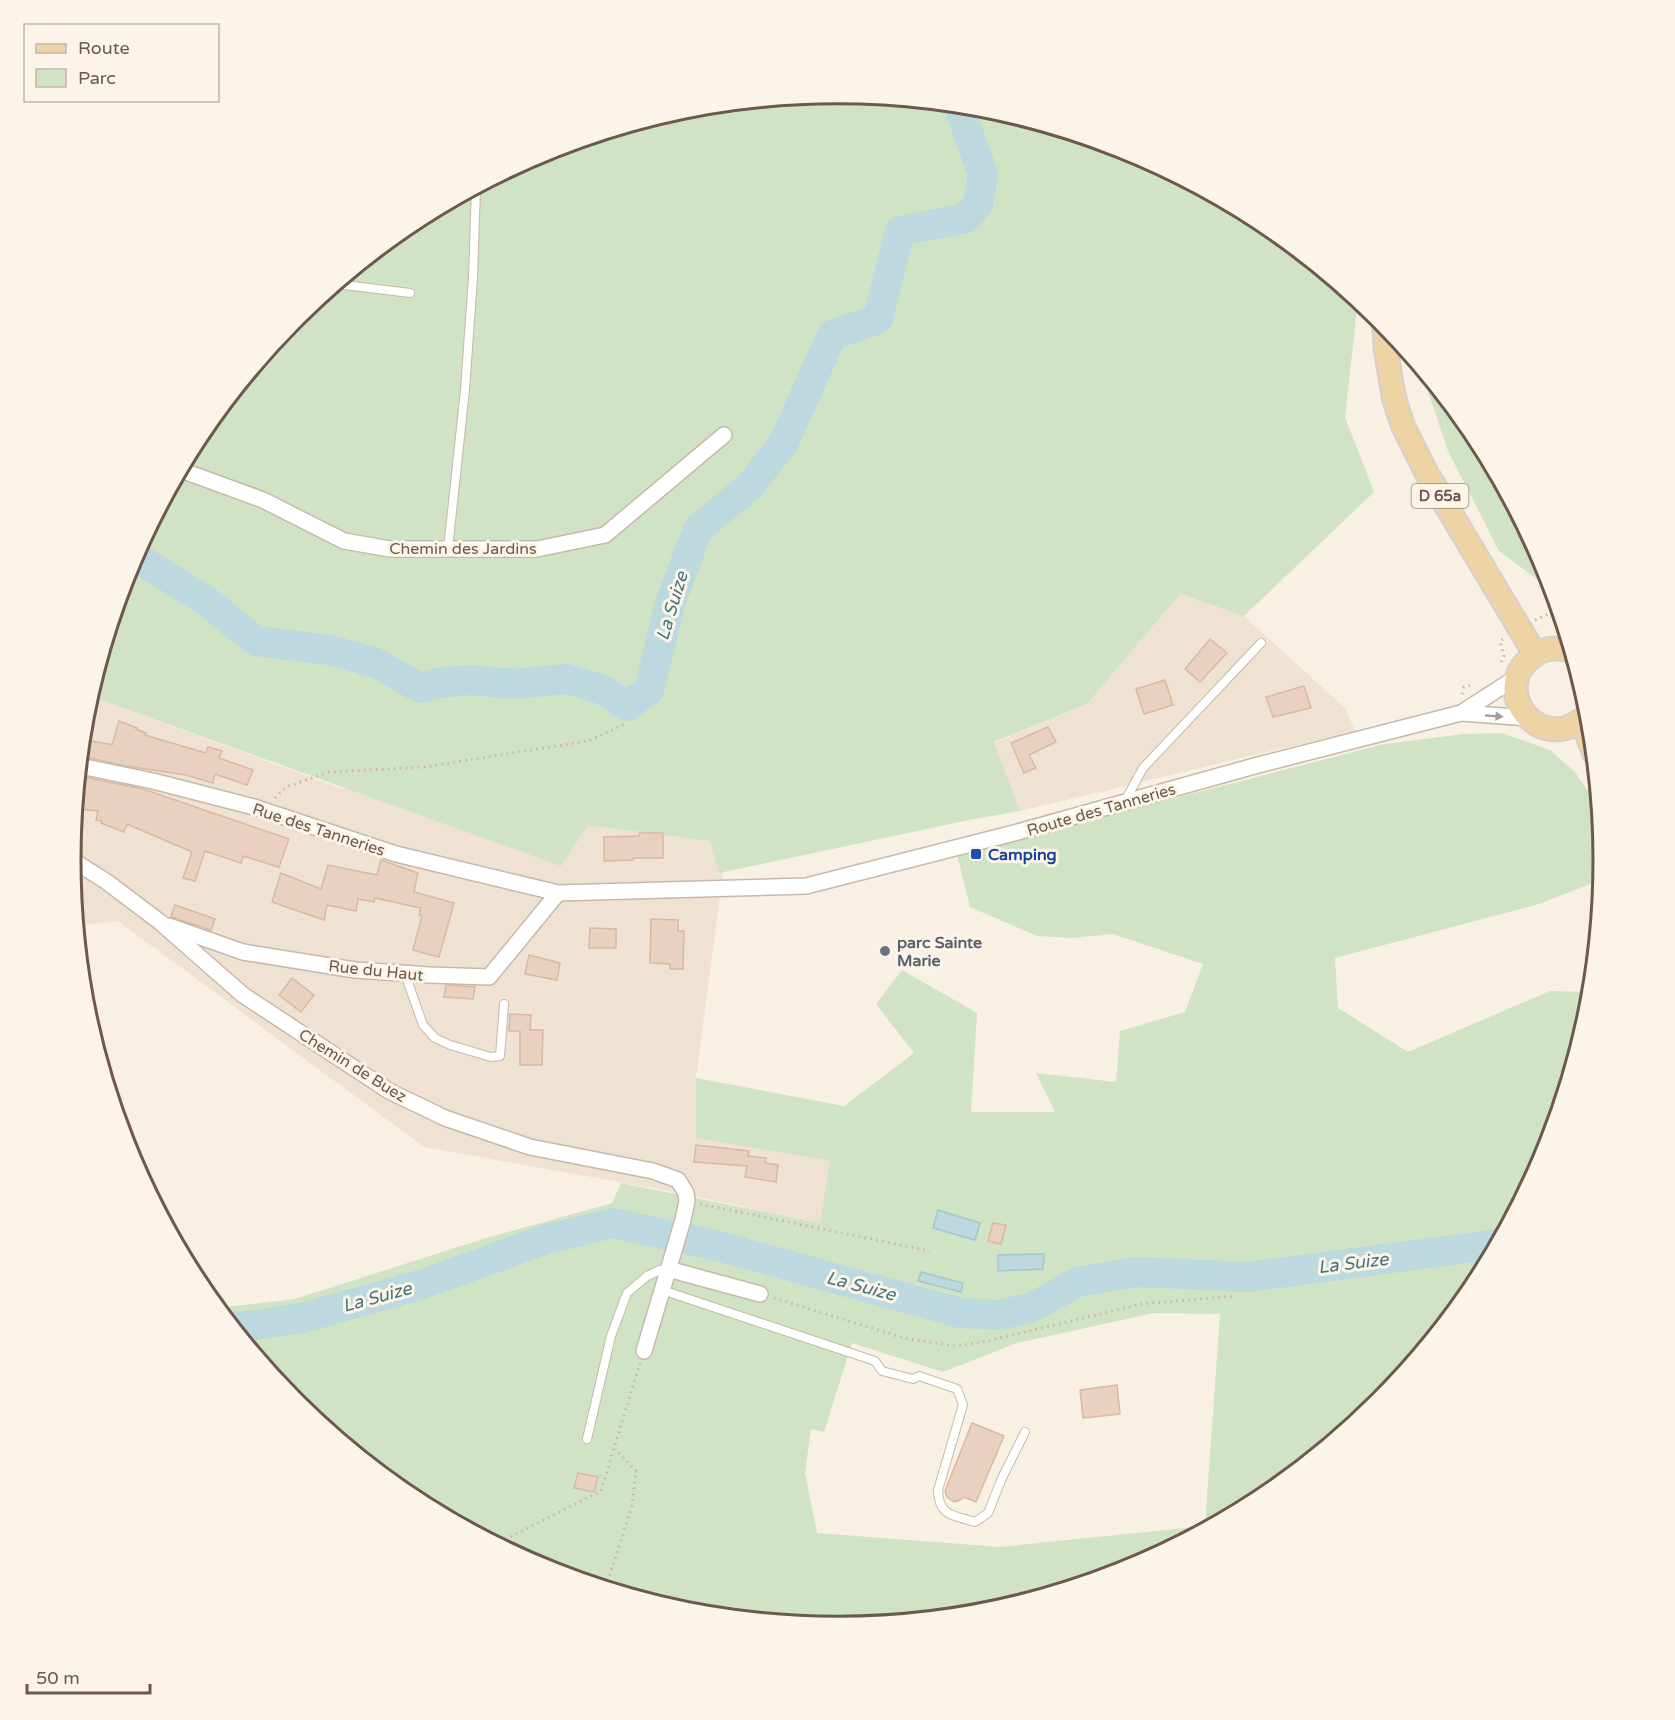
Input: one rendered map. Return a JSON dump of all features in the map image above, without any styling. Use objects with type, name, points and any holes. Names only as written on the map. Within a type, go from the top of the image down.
[{"type":"main road","name":"D 65a","points":[[1385,339],[1394,398],[1403,426],[1426,472],[1535,654]]},
{"type":"main road","points":[[1564,649],[1546,649],[1535,654],[1521,668],[1509,671],[1521,710],[1538,725],[1549,729],[1560,729],[1572,727],[1581,720]]},
{"type":"street","name":"Chemin des Jardins","points":[[188,473],[263,500],[344,541],[390,549],[537,549],[605,535],[724,435]]},
{"type":"street","name":"Route des Tanneries","points":[[1461,713],[1509,671]]},
{"type":"street","name":"Route des Tanneries","points":[[558,893],[806,886],[1014,833],[1258,765],[1461,713],[1528,718]]},
{"type":"street","name":"Rue des Tanneries","points":[[86,767],[153,781],[263,810],[396,854],[558,893]]},
{"type":"street","name":"Chemin de Buez","points":[[81,866],[160,922],[243,995],[389,1091],[445,1118],[530,1147],[653,1171],[678,1180],[684,1186],[687,1201]]},
{"type":"street","name":"Rue du Haut","points":[[160,922],[243,952],[355,970],[489,977],[558,893]]},
{"type":"street","points":[[644,1351],[687,1201]]},
{"type":"street","points":[[668,1269],[760,1294]]},
{"type":"lane","points":[[448,549],[473,277],[476,196]]},
{"type":"lane","points":[[346,285],[410,293]]},
{"type":"lane","points":[[1125,802],[1143,768],[1261,643]]},
{"type":"lane","points":[[405,974],[423,1025],[435,1038],[450,1045],[491,1057],[500,1056],[504,1004]]},
{"type":"lane","points":[[587,1439],[611,1336],[627,1293],[647,1276],[668,1269]]},
{"type":"lane","points":[[662,1290],[874,1361],[882,1371],[913,1379],[919,1376],[957,1389],[963,1405],[938,1490],[939,1503],[946,1512],[975,1522],[988,1513],[1002,1478],[1025,1432]]},
{"type":"path","points":[[1509,671],[1500,641],[1534,620],[1552,612]]},
{"type":"path","points":[[1461,713],[1460,699],[1464,687],[1480,682]]},
{"type":"path","points":[[263,810],[286,787],[329,772],[425,767],[588,741],[625,723]]},
{"type":"path","points":[[687,1201],[930,1251]]},
{"type":"path","points":[[760,1294],[904,1338],[955,1346],[983,1342],[1142,1304],[1235,1296]]},
{"type":"path","points":[[504,1539],[601,1491],[644,1351]]},
{"type":"path","points":[[608,1580],[632,1506],[636,1471],[615,1448]]},
{"type":"shaded area","points":[[1180,594],[1244,616],[1346,709],[1355,731],[1020,811],[994,743],[1087,704]]},
{"type":"shaded area","points":[[99,699],[340,788],[730,819],[696,1078],[696,1138],[831,1161],[820,1223],[669,1191],[424,1147],[118,921],[84,925],[81,860],[83,811],[87,761]]},
{"type":"green space","points":[[788,105],[887,105],[985,118],[1033,129],[1127,161],[1216,205],[1258,231],[1298,260],[1357,311],[1345,417],[1374,492],[1244,616],[1180,594],[1087,704],[994,742],[1020,811],[719,873],[710,841],[588,825],[561,866],[99,699],[121,617],[139,570],[159,525],[208,440],[237,399],[303,325],[339,291],[417,231],[459,205],[548,161],[642,129],[690,118]]},
{"type":"green space","points":[[1425,384],[1467,440],[1493,482],[1516,525],[1541,582],[1499,551],[1448,451]]},
{"type":"green space","points":[[1502,733],[1550,750],[1574,771],[1591,794],[1593,883],[1539,904],[1335,958],[1338,1008],[1408,1052],[1550,991],[1582,992],[1568,1056],[1554,1103],[1536,1150],[1493,1238],[1438,1321],[1372,1395],[1336,1429],[1258,1489],[1205,1521],[1220,1314],[1154,1313],[1017,1343],[943,1372],[852,1343],[824,1432],[811,1429],[805,1473],[817,1533],[1000,1547],[1193,1527],[1172,1538],[1127,1559],[1033,1591],[985,1602],[887,1615],[788,1615],[690,1602],[642,1591],[548,1559],[459,1515],[417,1489],[339,1429],[303,1395],[269,1359],[227,1307],[295,1299],[483,1239],[612,1203],[621,1183],[820,1223],[830,1161],[696,1138],[696,1078],[844,1106],[914,1053],[876,1004],[902,970],[977,1013],[971,1112],[1055,1112],[1036,1073],[1116,1082],[1120,1031],[1185,1012],[1203,964],[1113,934],[1071,938],[1037,936],[970,907],[957,855],[1015,842],[1078,823],[1384,744],[1464,734]]},
{"type":"water","points":[[938,1210],[980,1223],[975,1240],[933,1228]]},
{"type":"water","points":[[1044,1254],[1043,1269],[998,1271],[998,1255]]},
{"type":"water","points":[[921,1272],[963,1283],[961,1292],[918,1281]]},
{"type":"building","points":[[1210,639],[1227,653],[1200,682],[1185,669]]},
{"type":"building","points":[[1165,680],[1173,705],[1144,714],[1136,689]]},
{"type":"building","points":[[1304,686],[1311,708],[1273,717],[1266,697]]},
{"type":"building","points":[[119,721],[137,728],[146,733],[145,735],[206,753],[208,747],[222,751],[219,758],[253,770],[247,785],[215,774],[213,783],[186,775],[88,757],[91,741],[112,745]]},
{"type":"building","points":[[1048,727],[1056,742],[1029,755],[1036,768],[1024,773],[1011,743]]},
{"type":"building","points":[[86,777],[143,789],[289,839],[279,867],[243,856],[241,863],[205,851],[195,881],[183,878],[192,852],[127,824],[124,832],[101,823],[102,821],[96,820],[98,811],[83,810]]},
{"type":"building","points":[[639,833],[663,833],[663,858],[604,861],[604,837],[639,836]]},
{"type":"building","points":[[381,860],[418,873],[414,892],[454,903],[439,957],[413,950],[422,916],[419,915],[421,908],[375,898],[374,902],[358,899],[356,911],[327,905],[324,920],[272,902],[281,873],[321,889],[328,865],[377,875]]},
{"type":"building","points":[[175,905],[215,919],[211,930],[171,917]]},
{"type":"building","points":[[651,919],[678,920],[678,931],[684,931],[683,969],[670,969],[670,964],[650,963]]},
{"type":"building","points":[[590,928],[616,929],[616,948],[589,948]]},
{"type":"building","points":[[529,955],[560,963],[557,980],[525,974]]},
{"type":"building","points":[[292,978],[314,995],[301,1012],[279,995]]},
{"type":"building","points":[[446,985],[475,987],[473,999],[444,997]]},
{"type":"building","points":[[510,1014],[531,1015],[530,1030],[543,1030],[542,1065],[520,1065],[520,1031],[509,1031]]},
{"type":"building","points":[[696,1145],[749,1151],[748,1156],[766,1158],[765,1163],[778,1165],[776,1182],[745,1177],[747,1166],[694,1162]]},
{"type":"building","points":[[993,1223],[1006,1225],[1001,1244],[988,1241]]},
{"type":"building","points":[[1117,1385],[1120,1414],[1083,1418],[1080,1390]]},
{"type":"building","points":[[972,1423],[1004,1436],[976,1502],[964,1497],[954,1502],[947,1497],[945,1491]]},
{"type":"building","points":[[578,1473],[598,1477],[594,1492],[574,1488]]},
{"type":"waterway","name":"La Suize","points":[[143,561],[205,600],[256,641],[330,650],[376,663],[420,688],[439,683],[469,680],[513,684],[567,679],[603,690],[627,706],[649,690],[670,603],[698,529],[750,486],[784,442],[832,335],[878,319],[900,231],[966,218],[978,204],[983,174],[961,114]]},
{"type":"waterway","name":"La Suize","points":[[242,1327],[302,1318],[423,1284],[544,1240],[613,1223],[718,1246],[960,1313],[1000,1315],[1033,1307],[1078,1282],[1137,1272],[1248,1277],[1489,1245]]},
{"type":"place","name":"Camping","points":[[976,854]]},
{"type":"place","name":"parc Sainte Marie","points":[[885,951]]}]
